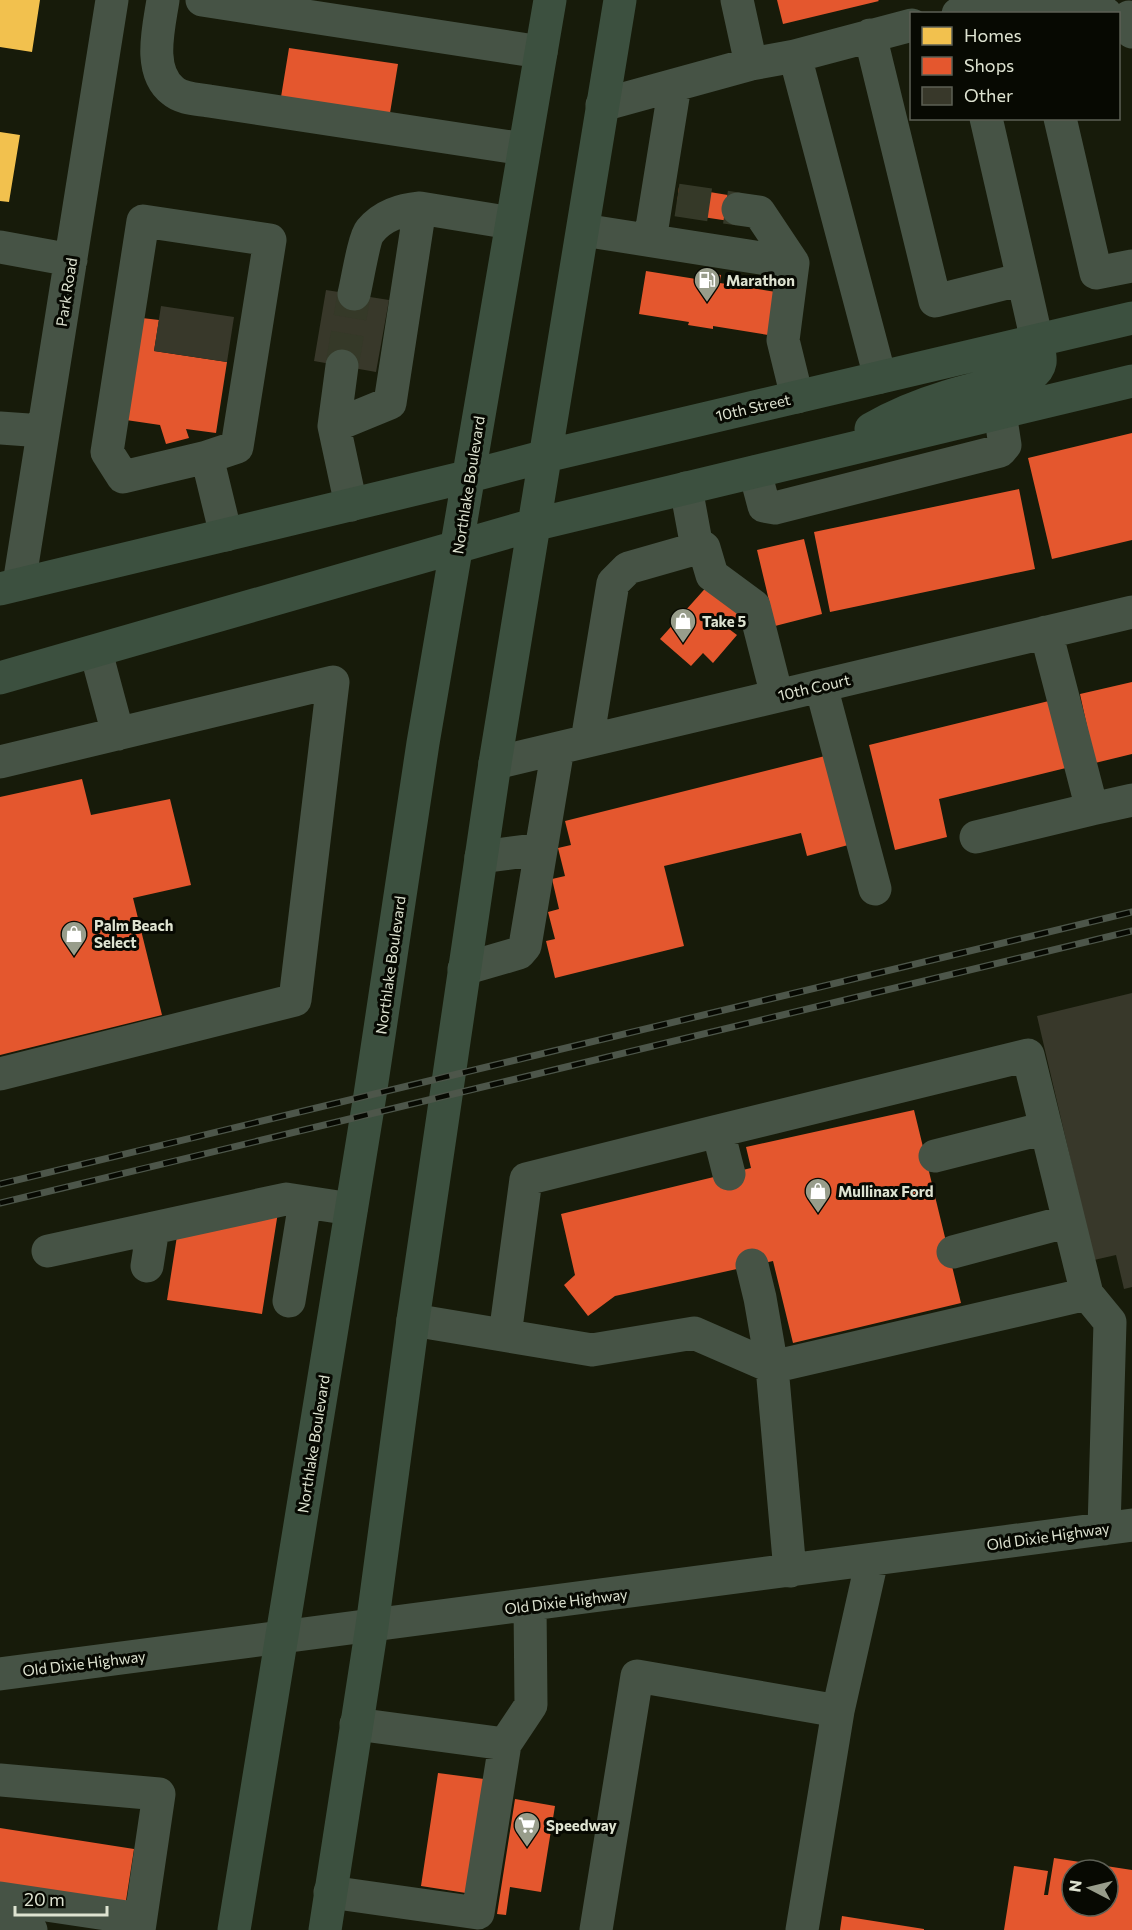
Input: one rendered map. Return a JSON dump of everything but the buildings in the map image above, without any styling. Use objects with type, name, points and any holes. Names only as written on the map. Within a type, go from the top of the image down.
[{"type":"main road","name":"Northlake Boulevard","points":[[234,1930],[370,1095],[423,743],[550,0]]},
{"type":"main road","points":[[325,1930],[372,1626],[413,1320],[495,763],[620,0]]},
{"type":"main road","name":"10th Street","points":[[10,587],[546,456],[1132,318]]},
{"type":"main road","points":[[839,452],[878,425],[924,405],[973,389],[1030,376],[1038,371],[1042,362],[1037,341]]},
{"type":"main road","points":[[0,678],[534,525],[1132,381]]},
{"type":"street","name":"Park Road","points":[[10,587],[44,431],[112,0]]},
{"type":"street","points":[[163,0],[157,41],[159,66],[164,81],[173,92],[188,98],[524,149]]},
{"type":"street","points":[[202,0],[541,52]]},
{"type":"street","points":[[737,0],[751,64]]},
{"type":"street","points":[[964,12],[1009,1],[1034,8],[1066,12]]},
{"type":"street","points":[[602,105],[751,64],[795,56],[910,25]]},
{"type":"street","points":[[870,35],[935,301],[1023,279]]},
{"type":"street","points":[[795,56],[880,377]]},
{"type":"street","points":[[650,240],[667,198],[675,85]]},
{"type":"street","points":[[986,120],[1037,341]]},
{"type":"street","points":[[1060,120],[1096,273],[1132,266]]},
{"type":"street","points":[[334,426],[390,403],[420,208]]},
{"type":"street","points":[[354,294],[369,232],[399,210],[420,208],[511,223]]},
{"type":"street","points":[[738,209],[759,212],[793,263],[783,340],[798,397]]},
{"type":"street","points":[[143,221],[270,240],[237,447],[207,456],[123,477],[107,452],[143,221]]},
{"type":"street","points":[[582,230],[793,263]]},
{"type":"street","points":[[0,247],[71,260]]},
{"type":"street","points":[[342,366],[334,426],[351,505]]},
{"type":"street","points":[[755,472],[764,506],[775,508],[1000,451],[1005,445],[1000,413]]},
{"type":"street","points":[[0,428],[44,431]]},
{"type":"street","points":[[839,452],[858,487]]},
{"type":"street","points":[[207,456],[226,535]]},
{"type":"street","points":[[464,969],[519,953],[525,946],[542,844],[573,744],[613,583],[628,568],[691,550],[696,542],[686,488]]},
{"type":"street","points":[[696,542],[704,548],[712,575],[754,606],[777,696]]},
{"type":"street","name":"10th Court","points":[[495,763],[1132,612]]},
{"type":"street","points":[[1046,632],[1092,810]]},
{"type":"street","points":[[96,652],[118,734]]},
{"type":"street","points":[[0,762],[333,682],[295,1000],[0,1074]]},
{"type":"street","points":[[821,686],[875,889]]},
{"type":"street","points":[[976,837],[1132,800]]},
{"type":"street","points":[[481,857],[534,850],[542,844]]},
{"type":"street","points":[[505,1335],[525,1179],[1028,1055],[1088,1294],[1110,1322],[1118,1527]]},
{"type":"street","points":[[935,1156],[1046,1128]]},
{"type":"street","points":[[718,1131],[729,1174]]},
{"type":"street","points":[[48,1251],[286,1199],[351,1209]]},
{"type":"street","points":[[289,1301],[304,1202]]},
{"type":"street","points":[[953,1252],[1069,1221]]},
{"type":"street","points":[[147,1266],[153,1228]]},
{"type":"street","points":[[752,1265],[772,1367],[790,1571]]},
{"type":"street","points":[[413,1320],[592,1350],[694,1333],[772,1367],[1088,1294]]},
{"type":"street","name":"Old Dixie Highway","points":[[0,1674],[1118,1527]]},
{"type":"street","points":[[802,1930],[838,1711],[872,1560]]},
{"type":"street","points":[[330,1892],[478,1913],[505,1744],[531,1705],[530,1605]]},
{"type":"street","points":[[596,1930],[637,1676],[838,1711]]},
{"type":"street","points":[[356,1724],[505,1744]]},
{"type":"street","points":[[0,1780],[159,1794],[139,1924],[0,1898]]},
{"type":"street","points":[[0,1926],[31,1930]]},
{"type":"tunnel","points":[[677,200],[738,209]]},
{"type":"tunnel","points":[[342,366],[354,294]]},
{"type":"railway","points":[[0,1184],[1132,912]]},
{"type":"railway","points":[[0,1203],[1132,931]]},
{"type":"place","name":"Marathon","points":[[707,303]]},
{"type":"place","name":"Take 5","points":[[683,644]]},
{"type":"place","name":"Palm Beach Select","points":[[74,957]]},
{"type":"place","name":"Mullinax Ford","points":[[818,1214]]},
{"type":"place","name":"Speedway","points":[[527,1848]]}]
